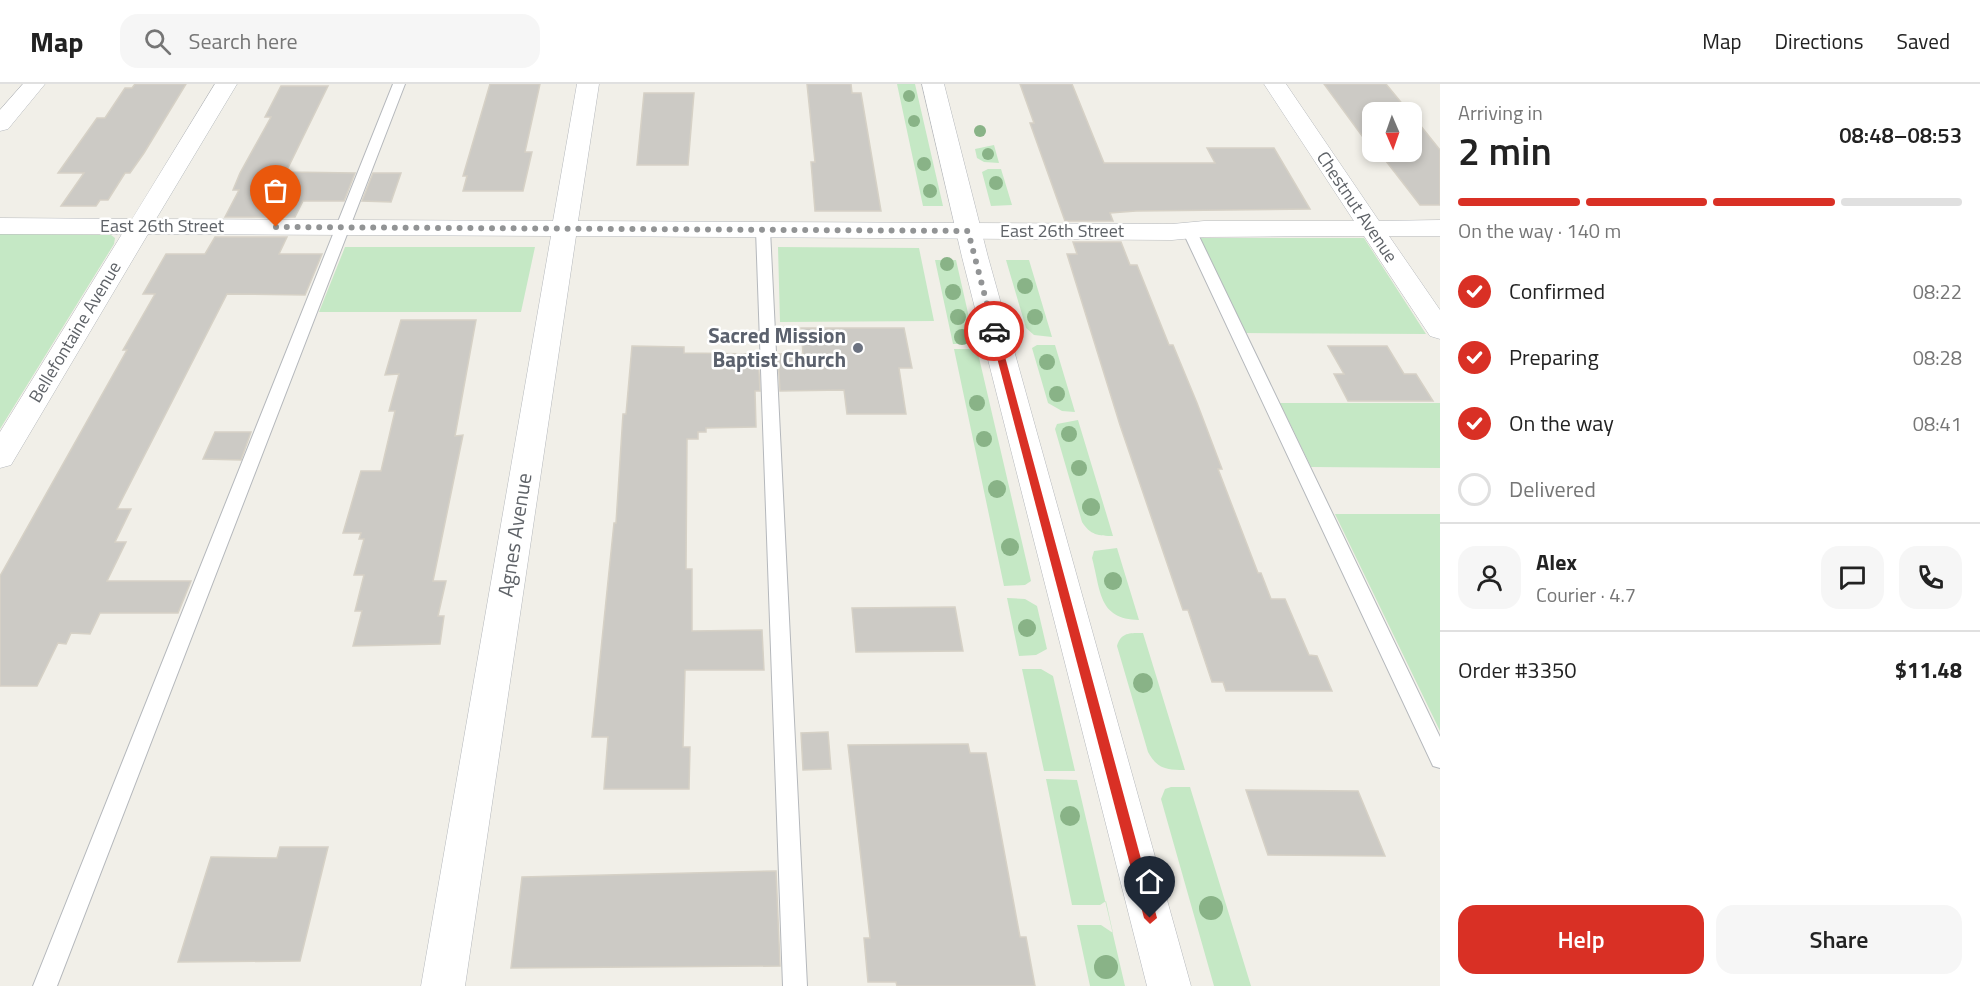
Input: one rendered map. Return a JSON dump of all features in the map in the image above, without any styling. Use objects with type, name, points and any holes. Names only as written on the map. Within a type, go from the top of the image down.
[{"type":"street","points":[[0,124],[34,84]]},
{"type":"street","name":"Bellefontaine Avenue","points":[[0,457],[226,84]]},
{"type":"street","name":"Agnes Avenue","points":[[443,986],[588,84]]},
{"type":"street","points":[[933,84],[968,231],[1169,986]]},
{"type":"street","name":"Chestnut Avenue","points":[[1275,84],[1440,330]]},
{"type":"street","name":"East 26th Street","points":[[0,226],[968,231],[1440,228]]},
{"type":"lane","points":[[45,986],[399,84]]},
{"type":"lane","points":[[763,230],[795,986]]},
{"type":"lane","points":[[1189,230],[1440,759]]},
{"type":"green space","points":[[897,84],[915,84],[943,206],[923,206]]},
{"type":"green space","points":[[994,145],[999,163],[984,162],[977,158],[975,149]]},
{"type":"green space","points":[[988,169],[1001,169],[1012,205],[991,206],[982,172]]},
{"type":"green space","points":[[0,234],[111,235],[115,238],[114,244],[0,429]]},
{"type":"green space","points":[[1196,238],[1364,238],[1426,334],[1242,333]]},
{"type":"green space","points":[[345,247],[535,247],[521,312],[319,312]]},
{"type":"green space","points":[[778,247],[919,248],[934,321],[780,322]]},
{"type":"green space","points":[[935,260],[956,260],[975,344],[953,344]]},
{"type":"green space","points":[[1006,260],[1029,260],[1052,337],[1034,335],[1026,328]]},
{"type":"green space","points":[[1037,345],[1055,345],[1075,412],[1062,411],[1048,403],[1032,348]]},
{"type":"green space","points":[[954,349],[977,349],[1031,581],[1025,585],[1004,586]]},
{"type":"green space","points":[[1280,403],[1440,403],[1440,468],[1311,467]]},
{"type":"green space","points":[[1078,420],[1113,536],[1095,534],[1088,530],[1082,522],[1055,429],[1057,424]]},
{"type":"green space","points":[[1335,514],[1440,514],[1440,731]]},
{"type":"green space","points":[[1117,548],[1139,620],[1116,615],[1108,609],[1100,592],[1092,558],[1094,551]]},
{"type":"green space","points":[[1007,598],[1025,599],[1037,606],[1047,649],[1036,655],[1019,656]]},
{"type":"green space","points":[[1130,633],[1143,633],[1185,770],[1163,767],[1151,758],[1148,752],[1117,646],[1121,638]]},
{"type":"green space","points":[[1022,669],[1041,669],[1053,676],[1075,771],[1044,771]]},
{"type":"green space","points":[[1046,779],[1077,780],[1105,901],[1100,905],[1072,905]]},
{"type":"green space","points":[[1190,787],[1251,986],[1214,986],[1161,799],[1165,789]]},
{"type":"green space","points":[[1077,925],[1101,925],[1113,933],[1125,986],[1090,986]]},
{"type":"building","points":[[135,84],[186,84],[144,153],[130,173],[125,173],[108,200],[100,200],[96,206],[61,206],[84,173],[58,173],[97,118],[105,118],[125,88],[132,88]]},
{"type":"building","points":[[490,84],[540,84],[525,152],[532,152],[523,191],[463,191],[467,176],[463,176]]},
{"type":"building","points":[[807,84],[851,84],[852,93],[861,93],[881,211],[815,211],[811,162],[815,162]]},
{"type":"building","points":[[1020,84],[1072,84],[1104,163],[1215,163],[1207,148],[1274,148],[1310,209],[1136,211],[1110,213],[1113,221],[1065,221],[1030,123],[1034,123]]},
{"type":"building","points":[[1324,84],[1386,84],[1401,102],[1362,102],[1362,136]]},
{"type":"building","points":[[281,86],[328,86],[286,172],[355,173],[344,201],[303,201],[295,217],[225,217],[239,190],[233,190],[240,173],[271,117],[265,117]]},
{"type":"building","points":[[644,93],[694,93],[688,165],[637,165]]},
{"type":"building","points":[[1422,128],[1440,150],[1440,205],[1420,205],[1387,162],[1422,162]]},
{"type":"building","points":[[373,173],[401,173],[391,202],[362,201]]},
{"type":"building","points":[[215,237],[287,237],[279,254],[322,254],[305,295],[227,294],[117,509],[131,509],[115,542],[126,542],[107,581],[191,581],[178,613],[100,613],[90,634],[71,633],[66,644],[58,643],[37,686],[0,686],[0,576],[127,350],[123,350],[155,294],[143,294],[166,254],[205,254]]},
{"type":"building","points":[[1073,242],[1121,242],[1130,265],[1137,265],[1169,345],[1173,345],[1197,403],[1222,469],[1218,469],[1258,573],[1261,573],[1271,599],[1285,599],[1309,655],[1317,656],[1332,691],[1226,691],[1223,682],[1212,682],[1188,610],[1183,610],[1120,425],[1067,254],[1077,254]]},
{"type":"building","points":[[401,320],[476,320],[455,436],[463,435],[433,581],[446,581],[438,616],[444,616],[440,644],[353,646],[362,611],[355,611],[364,575],[354,575],[364,539],[359,539],[361,533],[343,533],[361,471],[381,471],[395,411],[389,411],[399,374],[385,375]]},
{"type":"building","points":[[801,328],[904,328],[912,368],[899,368],[906,414],[847,414],[844,390],[780,391],[778,354],[803,354]]},
{"type":"building","points":[[632,346],[684,347],[684,353],[758,354],[760,391],[755,391],[756,427],[706,428],[706,432],[698,432],[698,439],[687,439],[686,569],[692,569],[692,631],[762,630],[764,670],[685,670],[683,747],[690,747],[689,789],[604,789],[608,737],[592,737],[614,523],[616,523],[623,414],[626,414]]},
{"type":"building","points":[[1328,346],[1387,346],[1404,374],[1416,374],[1433,401],[1348,401],[1334,374],[1344,374]]},
{"type":"building","points":[[215,432],[251,432],[241,460],[203,459]]},
{"type":"building","points":[[955,607],[963,651],[856,652],[852,608]]},
{"type":"building","points":[[828,732],[831,769],[803,770],[801,733]]},
{"type":"building","points":[[968,744],[970,753],[986,753],[1020,937],[1026,937],[1035,986],[897,986],[896,982],[868,982],[864,938],[870,938],[848,745]]},
{"type":"building","points":[[1246,790],[1358,791],[1385,856],[1268,855]]},
{"type":"building","points":[[280,847],[328,847],[300,961],[178,962],[211,857],[277,858]]},
{"type":"building","points":[[776,871],[780,966],[511,968],[522,877]]},
{"type":"way so far","points":[[276,227],[968,231],[994,331]]},
{"type":"place","name":"Sacred Mission Baptist Church","points":[[858,348]]},
{"type":"route","points":[[994,331],[1150,918]]}]
